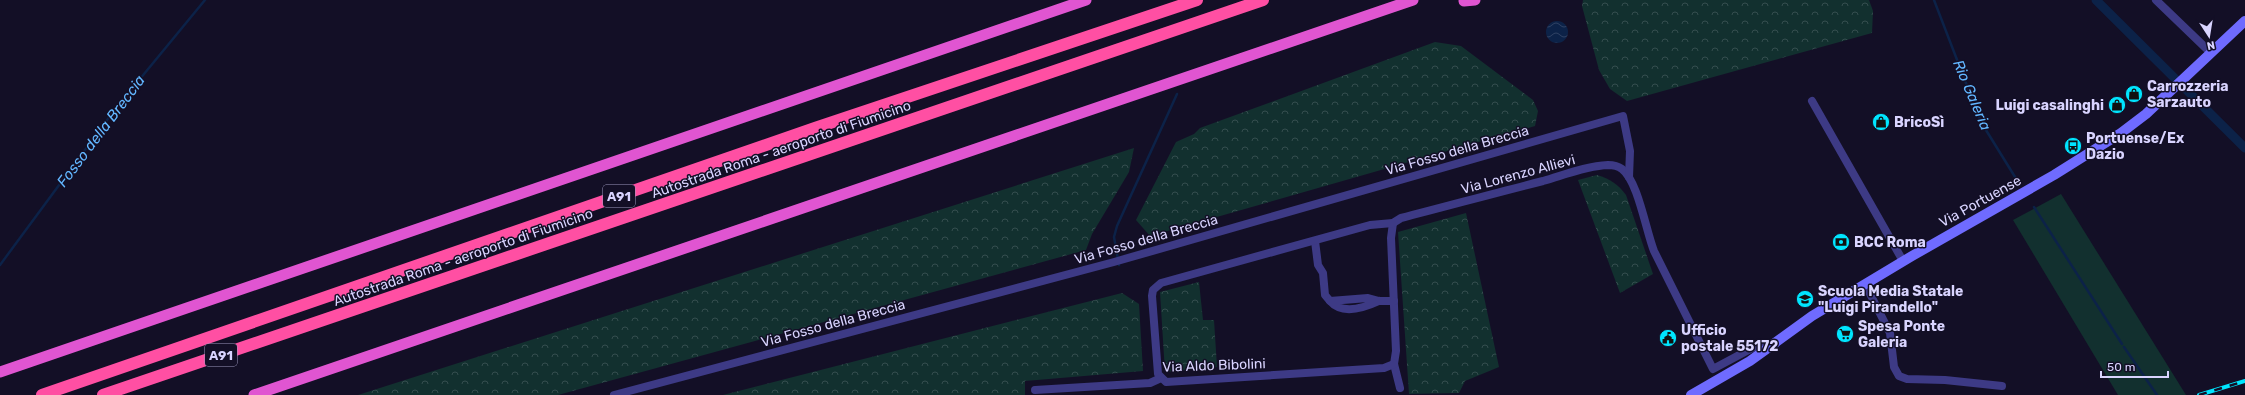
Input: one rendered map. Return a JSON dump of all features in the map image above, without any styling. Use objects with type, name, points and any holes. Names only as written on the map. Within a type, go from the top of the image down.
[{"type":"highway","points":[[0,372],[1086,0]]},
{"type":"highway","name":"Autostrada Roma - aeroporto di Fiumicino","points":[[42,395],[816,128],[1197,0]]},
{"type":"highway","name":"Autostrada Roma - aeroporto di Fiumicino","points":[[104,395],[1263,0]]},
{"type":"highway","points":[[254,395],[1413,0]]},
{"type":"main road","name":"Via Portuense","points":[[1690,395],[1750,361],[1797,326],[1903,260],[2054,175],[2130,126],[2245,21]]},
{"type":"street","points":[[2156,0],[2211,53]]},
{"type":"street","points":[[1812,101],[1903,260]]},
{"type":"street","name":"Via Fosso della Breccia","points":[[614,395],[1124,259],[1623,116],[1630,151],[1629,177]]},
{"type":"street","name":"Via Lorenzo Allievi","points":[[1161,378],[1158,374],[1152,296],[1153,290],[1161,283],[1315,240],[1380,223],[1393,223],[1401,218],[1596,167],[1614,166],[1623,170],[1629,177]]},
{"type":"street","points":[[1629,177],[1637,195],[1646,231],[1654,251],[1713,369],[1756,346],[1766,348]]},
{"type":"street","points":[[1393,223],[1391,238],[1396,351],[1394,364],[1400,388]]},
{"type":"street","points":[[1315,240],[1325,296],[1330,301],[1368,298],[1379,302],[1394,301]]},
{"type":"street","points":[[1865,284],[1888,327],[1895,369],[1898,376],[1907,379],[1945,380],[2002,386]]},
{"type":"street","name":"Via Aldo Bibolini","points":[[1035,390],[1150,383],[1161,378],[1166,382],[1384,368],[1394,364]]},
{"type":"green space","points":[[1583,0],[1869,0],[1873,11],[1872,33],[1627,101],[1610,89],[1599,70],[1582,6]]},
{"type":"green space","points":[[1435,42],[1461,46],[1533,100],[1538,111],[1535,126],[1150,236],[1136,220],[1176,142],[1194,134],[1200,128]]},
{"type":"green space","points":[[1134,148],[1129,172],[1092,234],[1086,250],[558,395],[358,395]]},
{"type":"green space","points":[[1597,175],[1613,182],[1626,195],[1653,274],[1620,293],[1578,180]]},
{"type":"green space","points":[[2061,194],[2186,395],[2118,395],[2013,220]]},
{"type":"green space","points":[[1466,213],[1499,367],[1465,381],[1459,393],[1409,394],[1398,232]]},
{"type":"green space","points":[[1199,282],[1203,320],[1214,320],[1217,367],[1165,372],[1160,292]]},
{"type":"green space","points":[[1122,293],[1139,304],[1143,371],[1025,381],[1025,395],[723,395]]},
{"type":"water","points":[[1557,21],[1565,24],[1568,32],[1565,40],[1557,43],[1549,40],[1546,32],[1549,24]]},
{"type":"waterway","name":"Fosso della Breccia","points":[[0,265],[116,108],[205,0]]},
{"type":"waterway","name":"Rio Galeria","points":[[1934,0],[1981,122],[2020,185]]},
{"type":"waterway","points":[[2096,0],[2245,148]]},
{"type":"waterway","points":[[1119,265],[1114,237],[1117,226],[1177,94]]},
{"type":"waterway","name":"Rio Galeria","points":[[2034,207],[2122,344]]},
{"type":"waterway","name":"Rio Galeria","points":[[2124,347],[2157,395]]},
{"type":"railway","points":[[2199,395],[2245,381]]},
{"type":"place","name":"Carrozzeria Sarzauto","points":[[2134,94]]},
{"type":"place","name":"Luigi casalinghi","points":[[2117,105]]},
{"type":"place","name":"BricoSì","points":[[1881,122]]},
{"type":"place","name":"Portuense/Ex Dazio","points":[[2073,146]]},
{"type":"place","name":"BCC Roma","points":[[1841,242]]},
{"type":"place","name":"Scuola Media Statale \"Luigi Pirandello\"","points":[[1805,299]]},
{"type":"place","name":"Spesa Ponte Galeria","points":[[1845,334]]},
{"type":"place","name":"Ufficio postale 55172","points":[[1668,338]]}]
